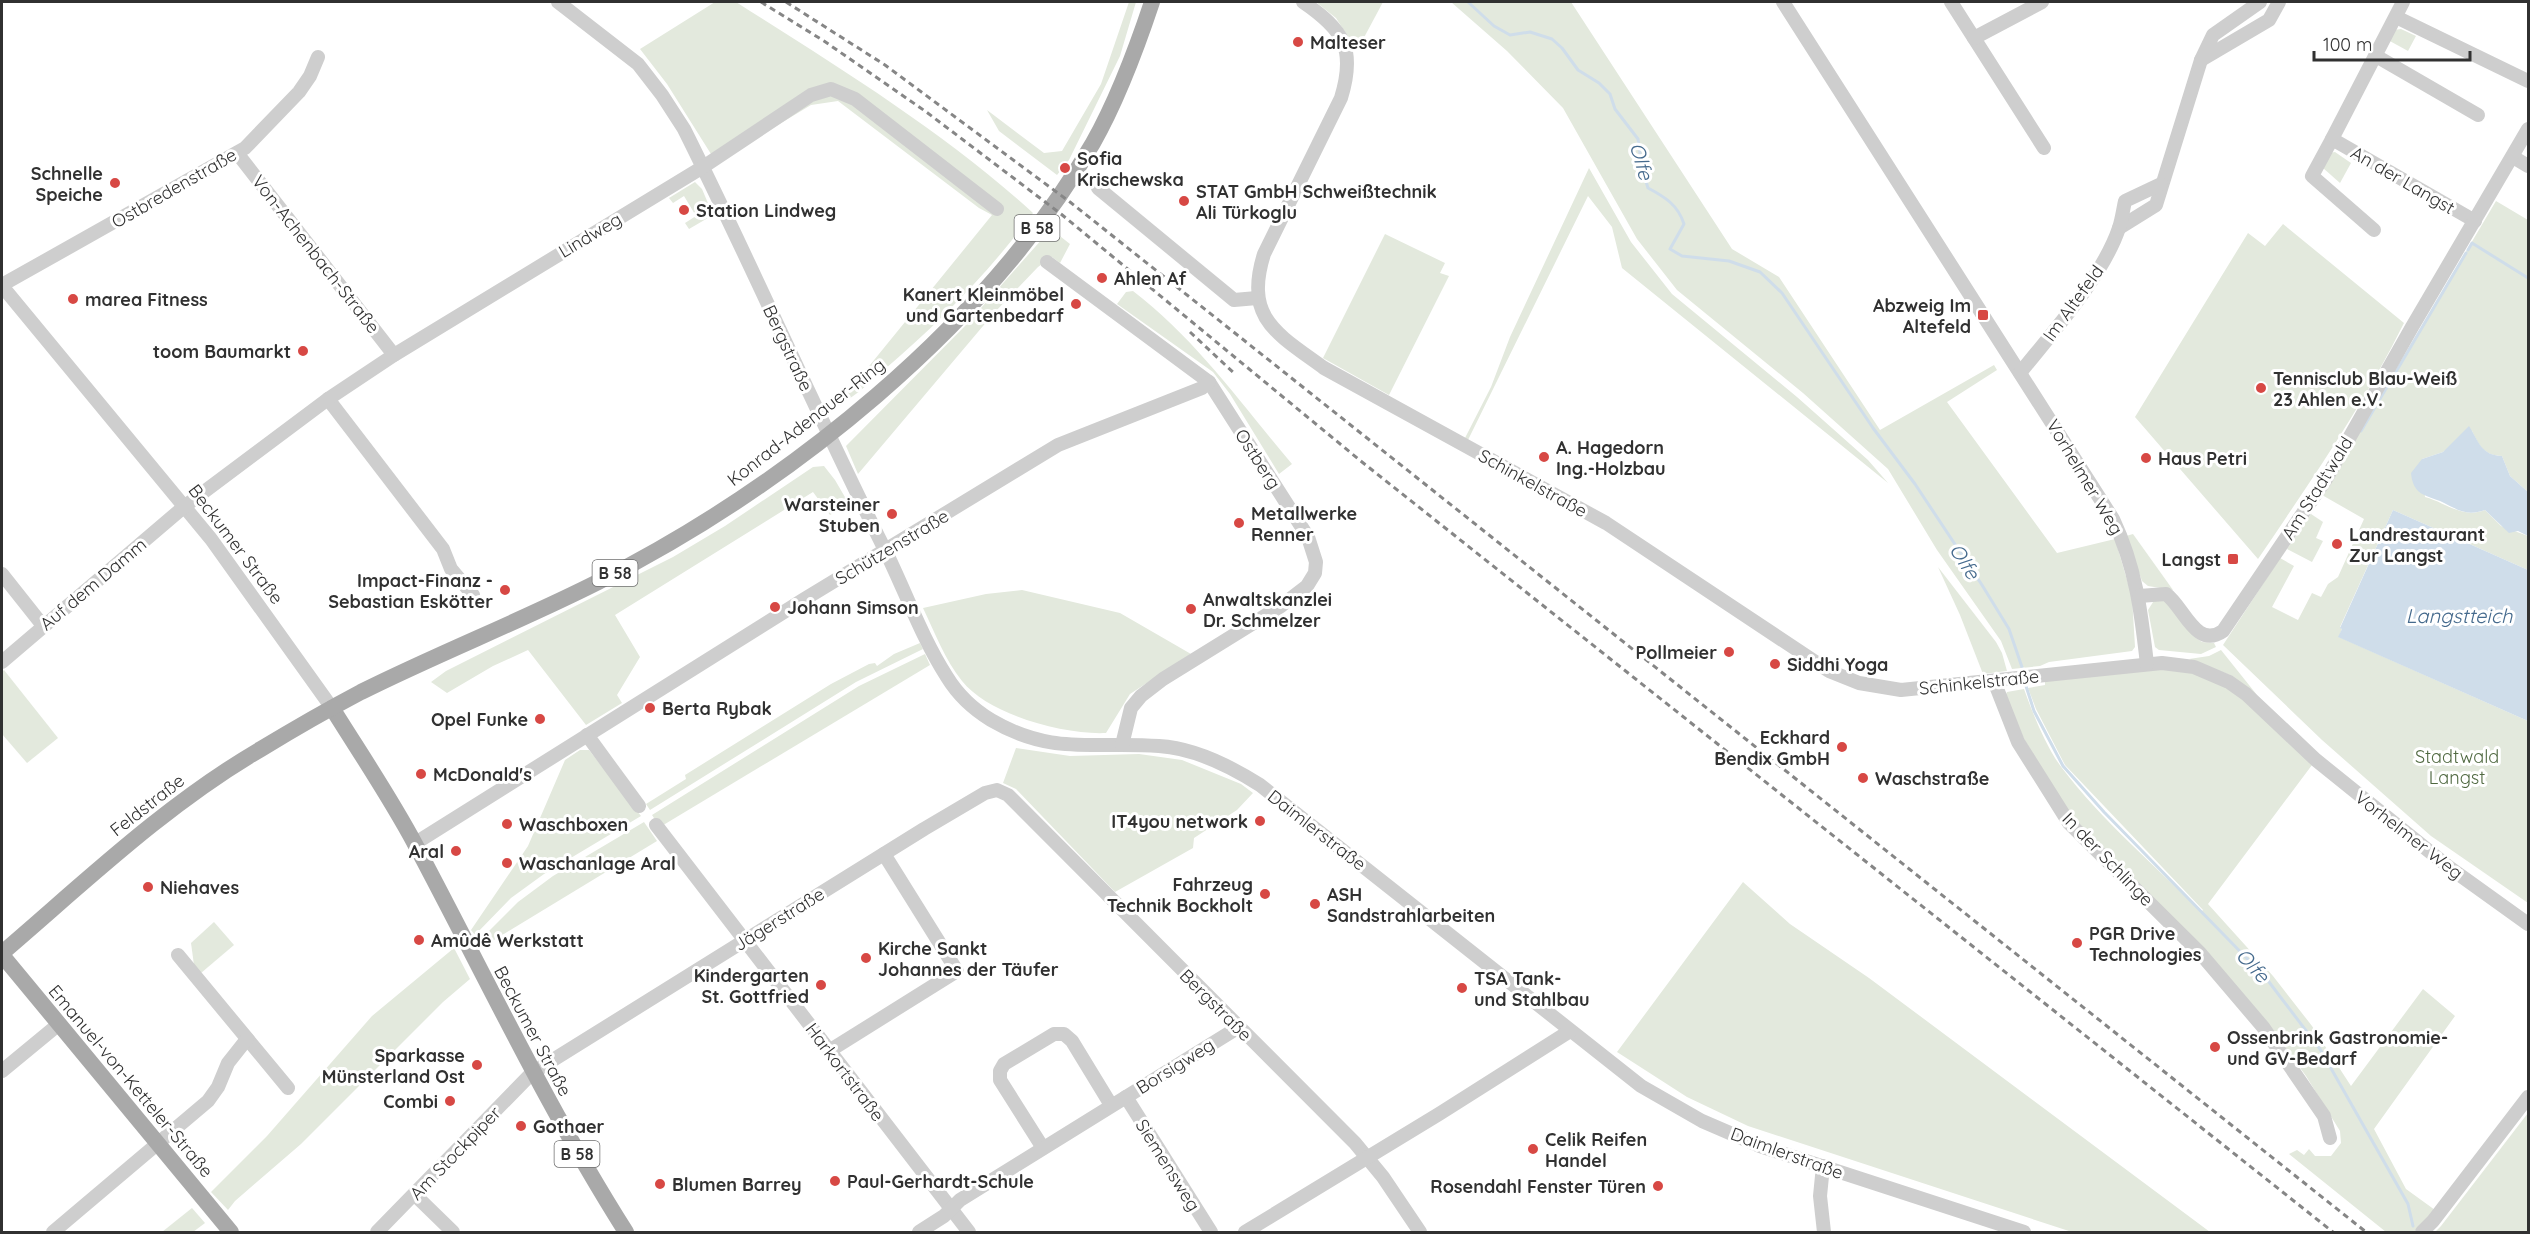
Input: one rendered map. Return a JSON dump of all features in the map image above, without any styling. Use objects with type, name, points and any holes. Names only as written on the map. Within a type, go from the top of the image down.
[{"type":"main road","name":"Konrad-Adenauer-Ring","points":[[332,708],[404,672],[561,600],[672,542],[738,500],[828,434],[880,392],[978,299],[1040,225],[1076,171],[1109,112],[1152,2]]},
{"type":"main road","name":"Beckumer Straße","points":[[332,708],[387,795],[532,1074],[574,1149],[626,1233]]},
{"type":"main road","name":"Feldstraße","points":[[2,954],[106,863],[192,793],[256,751],[332,708]]},
{"type":"main road","name":"Emanuel-von-Ketteler-Straße","points":[[2,954],[231,1233]]},
{"type":"street","name":"Bergstraße","points":[[558,2],[638,63],[662,94],[703,166],[931,649],[955,689],[977,710],[1020,734]]},
{"type":"street","points":[[1098,188],[1234,300],[1257,298],[1257,278],[1264,254],[1341,98],[1348,75],[1345,47],[1338,33],[1303,2]]},
{"type":"street","name":"Vorhelmer Weg","points":[[1783,2],[2113,519],[2128,554],[2139,596],[2147,664],[2176,664],[2194,667],[2229,682],[2246,694],[2316,760],[2450,868],[2529,924]]},
{"type":"street","points":[[1951,2],[2044,148]]},
{"type":"street","points":[[1974,38],[2042,2]]},
{"type":"street","points":[[2119,228],[2156,205],[2201,60],[2213,35],[2260,2]]},
{"type":"street","points":[[2201,60],[2269,20],[2279,2]]},
{"type":"street","name":"An der Langst","points":[[2374,230],[2312,176],[2403,2]]},
{"type":"street","points":[[2396,17],[2529,81]]},
{"type":"street","points":[[2376,56],[2478,115]]},
{"type":"street","name":"Ostbredenstraße","points":[[2,286],[245,148],[299,92],[310,76],[318,57]]},
{"type":"street","name":"Lindweg","points":[[184,506],[328,399],[394,355],[703,166],[811,95],[831,89],[855,99],[997,209]]},
{"type":"street","name":"Am Stadtwald","points":[[2139,596],[2166,594],[2199,634],[2212,637],[2223,631],[2326,478],[2529,129]]},
{"type":"street","name":"An der Langst","points":[[2332,139],[2475,221]]},
{"type":"street","name":"Von-Achenbach-Straße","points":[[237,153],[394,355]]},
{"type":"street","points":[[2512,157],[2529,166]]},
{"type":"street","name":"Im Altefeld","points":[[2020,373],[2066,316],[2105,258],[2119,228],[2125,201],[2161,184]]},
{"type":"street","name":"Ostberg","points":[[1047,262],[1209,382],[1308,537],[1315,552],[1315,573],[1307,586],[1281,606],[1163,679],[1141,696],[1131,708],[1122,745]]},
{"type":"street","name":"Beckumer Straße","points":[[2,286],[235,571],[332,708]]},
{"type":"street","name":"Schinkelstraße","points":[[1257,298],[1264,316],[1275,330],[1324,368],[1606,523],[1830,671],[1859,683],[1900,690],[2147,664]]},
{"type":"street","name":"Schützenstraße","points":[[414,844],[803,600],[1058,445],[1202,388],[1209,382]]},
{"type":"street","points":[[328,399],[443,549],[451,568],[473,595]]},
{"type":"street","name":"Auf dem Damm","points":[[2,662],[184,506]]},
{"type":"street","points":[[2,574],[44,627]]},
{"type":"street","name":"In der Schlinge","points":[[1994,681],[2018,742],[2069,823],[2200,953],[2263,1027],[2324,1116],[2330,1138]]},
{"type":"street","name":"Daimlerstraße","points":[[1020,734],[1068,746],[1160,746],[1198,754],[1241,773],[1278,799],[1641,1086],[1702,1121],[1760,1146],[2024,1233]]},
{"type":"street","points":[[587,735],[639,806]]},
{"type":"street","name":"Bergstraße","points":[[997,790],[1008,795],[1367,1157],[1420,1233]]},
{"type":"street","name":"Jägerstraße","points":[[532,1074],[884,854],[985,793],[997,790]]},
{"type":"street","name":"Harkortstraße","points":[[656,825],[969,1233]]},
{"type":"street","points":[[829,1051],[957,971],[884,854]]},
{"type":"street","points":[[178,955],[288,1088]]},
{"type":"street","points":[[2,1071],[59,1024]]},
{"type":"street","name":"Borsigweg","points":[[919,1233],[951,1210],[960,1200],[1239,1027]]},
{"type":"street","points":[[1245,1233],[1570,1031]]},
{"type":"street","points":[[1043,1148],[1000,1080],[1000,1071],[1005,1064],[1054,1034],[1064,1034],[1072,1041],[1112,1105]]},
{"type":"street","points":[[53,1233],[208,1101],[218,1087],[228,1063],[247,1040]]},
{"type":"street","name":"Am Stockpiper","points":[[377,1233],[532,1074]]},
{"type":"street","name":"Siemensweg","points":[[1126,1097],[1211,1233]]},
{"type":"street","points":[[2422,1233],[2529,1097]]},
{"type":"street","points":[[1823,1166],[1820,1197],[1824,1233]]},
{"type":"street","points":[[415,1195],[453,1233]]},
{"type":"green space","points":[[715,2],[736,2],[889,101],[999,183],[1033,213],[982,275],[945,314],[854,396],[842,403],[833,403],[829,400],[844,397],[992,215],[979,208],[838,101],[811,105],[716,162],[667,84],[640,49]]},
{"type":"green space","points":[[1129,2],[1136,2],[1120,56],[1069,160],[1057,175],[999,131],[987,110],[1044,153],[1062,151],[1101,84]]},
{"type":"green space","points":[[1316,2],[1383,2],[1360,45],[1355,47],[1336,18]]},
{"type":"green space","points":[[1451,2],[1571,2],[1732,249],[1779,277],[1880,430],[1994,365],[1997,370],[1947,402],[2057,553],[2115,539],[2132,597],[2135,647],[2132,651],[2012,669],[2001,641],[1937,550],[1888,469],[1803,393],[1677,290],[1637,239],[1563,108],[1507,51]]},
{"type":"green space","points":[[2401,29],[2416,36],[2408,51],[2388,40],[2394,30]]},
{"type":"green space","points":[[2335,152],[2351,163],[2340,183],[2323,168],[2330,153]]},
{"type":"green space","points":[[1589,168],[1631,242],[1672,294],[1797,397],[1868,460],[1888,483],[1622,268],[1612,227],[1588,196],[1468,440],[1465,438],[1491,387],[1510,337]]},
{"type":"green space","points":[[695,182],[702,189],[713,215],[689,229],[685,223],[696,216],[684,196],[673,203],[669,198]]},
{"type":"green space","name":"Stadtwald Langst","points":[[2496,201],[2528,220],[2528,492],[2510,476],[2502,456],[2491,454],[2483,449],[2472,431],[2443,452],[2422,459],[2425,497],[2469,513],[2485,510],[2501,526],[2528,536],[2528,570],[2393,510],[2340,627],[2342,629],[2339,637],[2528,721],[2528,903],[2431,836],[2322,740],[2223,645],[2280,558],[2294,566],[2272,607],[2298,620],[2312,593],[2321,597],[2328,584],[2338,577],[2364,519],[2322,495]]},
{"type":"green space","name":"Tennisclub Blau-Weiß 23 Ahlen e.V.","points":[[2283,224],[2404,323],[2353,414],[2258,559],[2135,417],[2248,233],[2265,246]]},
{"type":"green space","points":[[1051,229],[1070,244],[1060,263],[1052,257],[1038,267],[994,313],[858,474],[846,446],[965,326]]},
{"type":"green space","points":[[1385,234],[1445,263],[1440,273],[1449,276],[1389,395],[1323,358]]},
{"type":"green space","points":[[1133,291],[1198,351],[1292,464],[1279,474],[1230,394],[1213,372],[1117,304],[1126,292]]},
{"type":"green space","points":[[824,466],[849,504],[830,515],[813,492],[615,615],[640,657],[617,695],[622,703],[586,725],[528,650],[493,666],[447,693],[431,682],[446,671],[673,557],[725,526],[813,467]]},
{"type":"green space","points":[[2311,514],[2323,522],[2316,538],[2323,541],[2312,562],[2287,549]]},
{"type":"green space","points":[[2133,534],[2173,590],[2148,586],[2142,581],[2126,536]]},
{"type":"green space","points":[[1938,567],[1996,642],[2007,671],[1983,674]]},
{"type":"green space","points":[[1022,590],[1120,613],[1191,654],[1130,694],[1106,733],[1089,733],[1049,726],[1008,713],[974,693],[962,681],[945,655],[923,608],[986,594]]},
{"type":"green space","points":[[2155,599],[2166,601],[2196,638],[2202,642],[2214,643],[2216,647],[2201,654],[2159,650],[2155,647],[2148,610]]},
{"type":"green space","points":[[920,643],[923,649],[856,682],[650,810],[646,804],[686,779],[685,775],[831,684],[869,664],[875,663],[877,666],[894,654]]},
{"type":"green space","points":[[2221,650],[2257,695],[2230,675],[2189,659],[2209,656]]},
{"type":"green space","points":[[925,654],[930,665],[660,827],[652,815],[859,686]]},
{"type":"green space","points":[[2148,669],[2175,669],[2196,673],[2234,692],[2251,705],[2312,765],[2208,904],[2273,976],[2312,1026],[2351,1086],[2423,989],[2455,1016],[2374,1129],[2406,1189],[2435,1210],[2414,1232],[2386,1232],[2289,1154],[2297,1150],[2304,1155],[2309,1149],[2315,1156],[2331,1156],[2341,1143],[2340,1131],[2306,1076],[2268,1024],[2074,820],[2024,739],[2005,696],[2007,692],[2024,689],[2045,740],[2062,768],[2111,824],[2201,912],[2203,910],[2065,765],[2036,709],[2028,688],[2045,685],[2045,680]]},
{"type":"green space","points":[[4,670],[58,738],[27,763],[2,734],[2,672]]},
{"type":"green space","points":[[1016,748],[1070,756],[1139,754],[1182,760],[1241,784],[1253,793],[1237,810],[1194,838],[1193,848],[1115,892],[1016,789],[1003,783]]},
{"type":"green space","points":[[580,750],[589,750],[641,816],[544,874],[511,898],[475,935],[471,930],[528,846],[565,760]]},
{"type":"green space","points":[[644,822],[657,841],[481,948],[478,942],[518,902],[553,876]]},
{"type":"green space","points":[[1743,882],[1790,924],[1869,978],[2210,1232],[2072,1232],[1748,1126],[1687,1097],[1617,1052]]},
{"type":"green space","points":[[214,922],[234,945],[201,973],[194,965],[191,943]]},
{"type":"green space","points":[[454,948],[470,979],[443,1002],[301,1144],[235,1201],[228,1210],[211,1192],[267,1136],[372,1016]]},
{"type":"green space","points":[[2528,1113],[2528,1232],[2435,1232],[2441,1226]]},
{"type":"green space","points":[[192,1208],[205,1223],[193,1232],[162,1232]]},
{"type":"water","points":[[2469,426],[2485,450],[2502,456],[2510,476],[2528,492],[2528,536],[2518,531],[2509,533],[2485,510],[2472,513],[2461,511],[2420,493],[2414,485],[2411,473],[2422,459],[2443,452]]},
{"type":"water","name":"Langstteich","points":[[2393,510],[2528,570],[2528,721],[2338,637]]},
{"type":"waterway","name":"Olfe","points":[[1468,2],[1494,26],[1510,35],[1530,32],[1552,39],[1562,48],[1578,70],[1599,83],[1610,94],[1615,109],[1638,139],[1642,168],[1648,188],[1670,202],[1684,224],[1670,249],[1682,256],[1729,261],[1760,272],[1782,293],[1982,585],[2009,629],[2024,673]]},
{"type":"waterway","points":[[2468,250],[2472,243],[2528,278]]},
{"type":"waterway","points":[[2361,431],[2466,253]]},
{"type":"waterway","name":"Olfe","points":[[2025,683],[2034,711],[2063,766],[2104,812],[2266,978],[2320,1049],[2408,1204],[2413,1226]]},
{"type":"railway","points":[[761,2],[824,41],[925,111],[1061,214],[1362,462],[2333,1232]]},
{"type":"railway","points":[[786,2],[885,65],[1070,202],[2366,1232]]},
{"type":"railway","points":[[1190,332],[1235,374]]},
{"type":"place","name":"Malteser","points":[[1298,42]]},
{"type":"place","name":"Sofia Krischewska","points":[[1065,168]]},
{"type":"place","name":"Schnelle Speiche","points":[[115,183]]},
{"type":"place","name":"STAT GmbH Schweißtechnik Ali Türkoglu","points":[[1184,201]]},
{"type":"place","name":"Station Lindweg","points":[[684,210]]},
{"type":"place","name":"Ahlen Af","points":[[1102,278]]},
{"type":"place","name":"marea Fitness","points":[[73,299]]},
{"type":"place","name":"Kanert Kleinmöbel und Gartenbedarf","points":[[1076,304]]},
{"type":"place","name":"Abzweig Im Altefeld","points":[[1983,315]]},
{"type":"place","name":"toom Baumarkt","points":[[303,351]]},
{"type":"place","name":"Tennisclub Blau-Weiß 23 Ahlen e.V.","points":[[2261,388]]},
{"type":"place","name":"A. Hagedorn Ing.-Holzbau","points":[[1544,457]]},
{"type":"place","name":"Haus Petri","points":[[2146,458]]},
{"type":"place","name":"Warsteiner Stuben","points":[[892,514]]},
{"type":"place","name":"Metallwerke Renner","points":[[1239,523]]},
{"type":"place","name":"Landrestaurant Zur Langst","points":[[2337,544]]},
{"type":"place","name":"Langst","points":[[2233,559]]},
{"type":"place","name":"Impact-Finanz - Sebastian Eskötter","points":[[505,590]]},
{"type":"place","name":"Johann Simson","points":[[775,607]]},
{"type":"place","name":"Anwaltskanzlei Dr. Schmelzer","points":[[1191,609]]},
{"type":"place","name":"Pollmeier","points":[[1729,652]]},
{"type":"place","name":"Siddhi Yoga","points":[[1775,664]]},
{"type":"place","name":"Berta Rybak","points":[[650,708]]},
{"type":"place","name":"Opel Funke","points":[[540,719]]},
{"type":"place","name":"Eckhard Bendix GmbH","points":[[1842,747]]},
{"type":"place","name":"McDonald's","points":[[421,774]]},
{"type":"place","name":"Waschstraße","points":[[1863,778]]},
{"type":"place","name":"IT4you network","points":[[1260,821]]},
{"type":"place","name":"Waschboxen","points":[[507,824]]},
{"type":"place","name":"Aral","points":[[456,851]]},
{"type":"place","name":"Waschanlage Aral","points":[[507,863]]},
{"type":"place","name":"Niehaves","points":[[148,887]]},
{"type":"place","name":"Fahrzeug Technik Bockholt","points":[[1265,894]]},
{"type":"place","name":"ASH Sandstrahlarbeiten","points":[[1315,904]]},
{"type":"place","name":"Amûdê Werkstatt","points":[[419,940]]},
{"type":"place","name":"PGR Drive Technologies","points":[[2077,943]]},
{"type":"place","name":"Kirche Sankt Johannes der Täufer","points":[[866,958]]},
{"type":"place","name":"Kindergarten St. Gottfried","points":[[821,985]]},
{"type":"place","name":"TSA Tank- und Stahlbau","points":[[1462,988]]},
{"type":"place","name":"Ossenbrink Gastronomie- und GV-Bedarf","points":[[2215,1047]]},
{"type":"place","name":"Sparkasse Münsterland Ost","points":[[477,1065]]},
{"type":"place","name":"Combi","points":[[450,1101]]},
{"type":"place","name":"Gothaer","points":[[521,1126]]},
{"type":"place","name":"Celik Reifen Handel","points":[[1533,1149]]},
{"type":"place","name":"Paul-Gerhardt-Schule","points":[[835,1181]]},
{"type":"place","name":"Blumen Barrey","points":[[660,1184]]},
{"type":"place","name":"Rosendahl Fenster Türen","points":[[1658,1186]]}]
